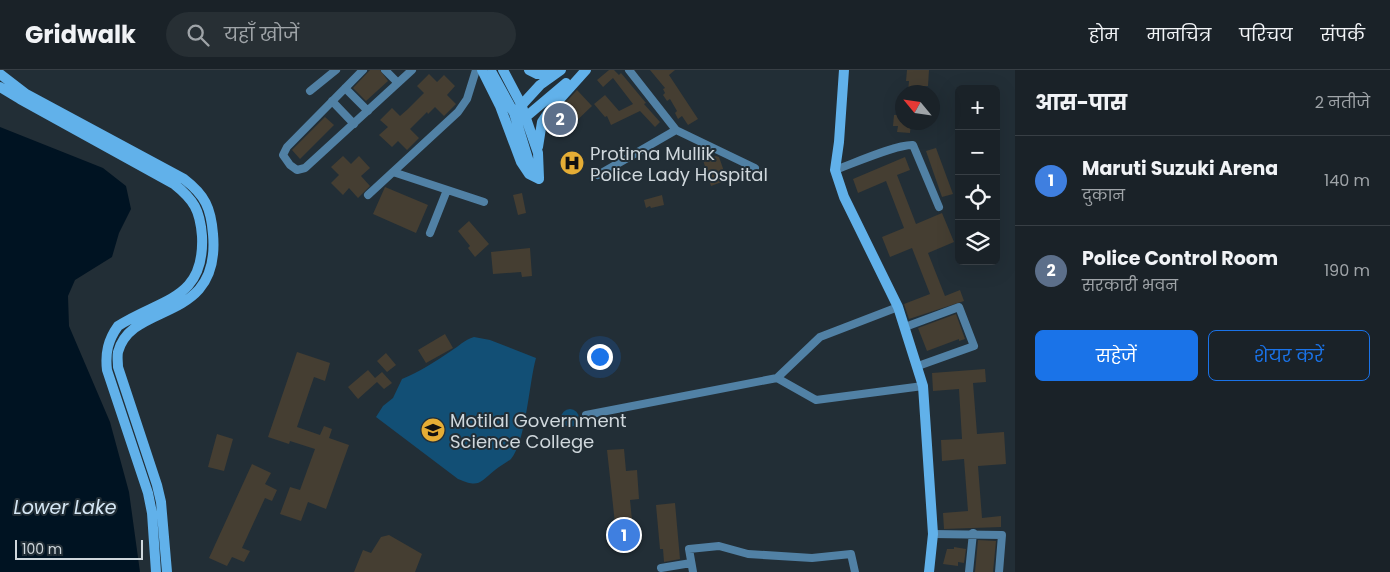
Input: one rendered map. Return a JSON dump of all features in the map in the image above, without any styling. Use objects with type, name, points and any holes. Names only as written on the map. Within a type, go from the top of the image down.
[{"type":"street","points":[[310,91],[336,70]]},
{"type":"street","points":[[363,70],[287,147],[283,156],[297,170],[305,168],[412,70]]},
{"type":"street","points":[[385,70],[398,83]]},
{"type":"street","points":[[368,195],[458,112],[467,99],[476,70]]},
{"type":"street","points":[[482,70],[500,106],[521,162],[529,174],[539,179]]},
{"type":"street","points":[[490,70],[514,113],[529,162],[539,179]]},
{"type":"street","points":[[503,70],[521,104],[538,153]]},
{"type":"street","points":[[529,70],[536,74],[558,72]]},
{"type":"street","points":[[517,124],[582,70]]},
{"type":"street","points":[[539,179],[538,153],[542,122],[550,110],[586,70]]},
{"type":"street","points":[[629,70],[676,130],[755,168]]},
{"type":"street","points":[[844,70],[835,170],[844,197],[898,307],[923,386],[933,534],[929,572]]},
{"type":"street","points":[[514,113],[540,85],[558,72]]},
{"type":"street","points":[[0,74],[26,94],[184,179],[192,185],[207,203],[211,217],[214,244],[212,264],[206,278],[197,292],[182,304],[139,325],[129,333],[122,342],[117,354],[118,367],[157,485],[167,572]]},
{"type":"street","points":[[0,86],[20,99],[174,184],[188,195],[197,208],[200,218],[202,244],[199,269],[195,278],[182,292],[118,326],[112,334],[107,348],[107,370],[148,494],[152,513],[156,572]]},
{"type":"street","points":[[345,88],[368,111]]},
{"type":"street","points":[[332,101],[354,124]]},
{"type":"street","points":[[598,175],[676,130]]},
{"type":"street","points":[[835,170],[884,152],[913,145],[939,207]]},
{"type":"street","points":[[393,172],[484,202]]},
{"type":"street","points":[[430,233],[447,190]]},
{"type":"street","points":[[586,415],[777,378],[820,337],[898,307]]},
{"type":"street","points":[[905,327],[959,307],[974,346],[918,366]]},
{"type":"street","points":[[777,378],[816,400],[923,386]]},
{"type":"street","points":[[933,534],[973,533],[1002,535],[999,572]]},
{"type":"street","points":[[969,572],[973,533]]},
{"type":"street","points":[[693,572],[689,549],[719,546],[748,554],[812,558],[852,554],[856,572]]},
{"type":"street","points":[[661,567],[691,563]]},
{"type":"shaded area","points":[[474,337],[490,340],[536,358],[524,426],[516,451],[511,459],[482,481],[475,484],[458,479],[376,417],[383,406],[393,398],[402,379],[445,355],[464,341]]},
{"type":"shaded area","points":[[570,409],[576,412],[579,418],[576,424],[570,427],[564,424],[561,418],[564,412]]},
{"type":"water","name":"Lower Lake","points":[[0,127],[103,168],[126,186],[131,209],[119,233],[112,257],[75,280],[68,296],[69,326],[110,422],[129,492],[140,572],[0,572]]},
{"type":"building","points":[[370,70],[380,70],[388,81],[366,101],[353,88]]},
{"type":"building","points":[[609,70],[614,70],[619,75],[621,73],[646,103],[644,104],[660,122],[655,127],[640,111],[611,125],[607,116],[605,117],[594,104],[605,95],[619,111],[633,104],[613,78],[603,87],[597,80]]},
{"type":"building","points":[[650,70],[675,70],[669,75],[698,119],[688,125],[682,116],[678,119],[675,113],[677,111],[670,99],[667,101],[663,95],[665,93],[663,89],[665,88]]},
{"type":"building","points":[[907,70],[929,70],[928,85],[909,85],[909,81],[906,81]]},
{"type":"building","points":[[429,74],[437,82],[444,75],[455,86],[447,95],[456,104],[444,116],[435,107],[428,114],[427,112],[410,129],[419,138],[407,150],[398,141],[392,147],[379,135],[388,127],[380,120],[392,108],[400,116],[408,109],[424,93],[417,86]]},
{"type":"building","points":[[577,90],[592,106],[571,126],[558,111]]},
{"type":"building","points":[[894,115],[895,115],[895,126],[893,126]]},
{"type":"building","points":[[325,117],[334,125],[300,159],[292,150]]},
{"type":"building","points":[[897,130],[910,130],[910,133],[897,132]]},
{"type":"building","points":[[936,148],[953,194],[942,197],[926,151]]},
{"type":"building","points":[[578,151],[585,163],[570,172],[563,160]]},
{"type":"building","points":[[343,156],[351,164],[359,156],[370,168],[361,176],[370,186],[358,198],[349,188],[343,195],[331,183],[339,175],[331,167]]},
{"type":"building","points":[[716,156],[719,157],[727,180],[711,186],[703,160]]},
{"type":"building","points":[[905,157],[910,170],[897,175],[916,224],[942,213],[954,242],[928,253],[945,296],[960,290],[964,301],[909,319],[904,304],[930,294],[912,248],[890,257],[882,237],[904,228],[886,181],[858,193],[853,179]]},
{"type":"building","points":[[385,187],[428,205],[416,233],[373,214]]},
{"type":"building","points":[[522,193],[526,213],[518,215],[513,195]]},
{"type":"building","points":[[662,195],[664,205],[646,208],[644,200]]},
{"type":"building","points":[[469,221],[489,244],[475,257],[468,248],[470,246],[458,231]]},
{"type":"building","points":[[530,248],[532,276],[522,277],[521,272],[493,274],[491,252]]},
{"type":"building","points":[[956,314],[965,339],[959,341],[959,339],[927,351],[918,328]]},
{"type":"building","points":[[445,334],[453,348],[426,363],[418,350]]},
{"type":"building","points":[[297,352],[330,363],[325,381],[314,377],[297,427],[320,435],[324,426],[332,429],[329,438],[349,445],[326,509],[308,502],[301,521],[280,514],[290,487],[300,490],[315,449],[290,441],[289,444],[268,437]]},
{"type":"building","points":[[386,353],[396,365],[387,372],[377,361]]},
{"type":"building","points":[[985,369],[986,382],[973,383],[977,434],[1004,432],[1006,464],[978,466],[982,518],[1001,516],[1001,527],[944,529],[943,513],[968,511],[964,459],[942,461],[941,440],[962,439],[959,389],[933,391],[932,373]]},
{"type":"building","points":[[368,370],[375,378],[382,372],[392,383],[384,389],[377,382],[358,399],[348,387]]},
{"type":"building","points":[[217,434],[233,439],[224,471],[208,467]]},
{"type":"building","points":[[624,449],[626,471],[637,470],[639,499],[630,500],[635,550],[618,551],[607,450]]},
{"type":"building","points":[[252,464],[271,473],[265,484],[277,490],[272,501],[265,498],[242,548],[250,551],[244,562],[232,557],[227,566],[209,558]]},
{"type":"building","points":[[675,503],[680,559],[664,562],[663,549],[660,549],[656,505]]},
{"type":"building","points":[[389,535],[422,554],[415,572],[354,572],[363,550],[371,553],[381,537]]},
{"type":"building","points":[[978,540],[996,541],[993,572],[975,572]]},
{"type":"building","points":[[954,547],[966,549],[964,563],[958,562],[958,566],[943,564],[947,549],[954,549]]},
{"type":"place","name":"Police Control Room","points":[[560,119]]},
{"type":"place","name":"Protima Mullik Police Lady Hospital","points":[[572,163]]},
{"type":"place","name":"Motilal Government Science College","points":[[433,430]]},
{"type":"place","name":"Maruti Suzuki Arena","points":[[624,535]]}]
